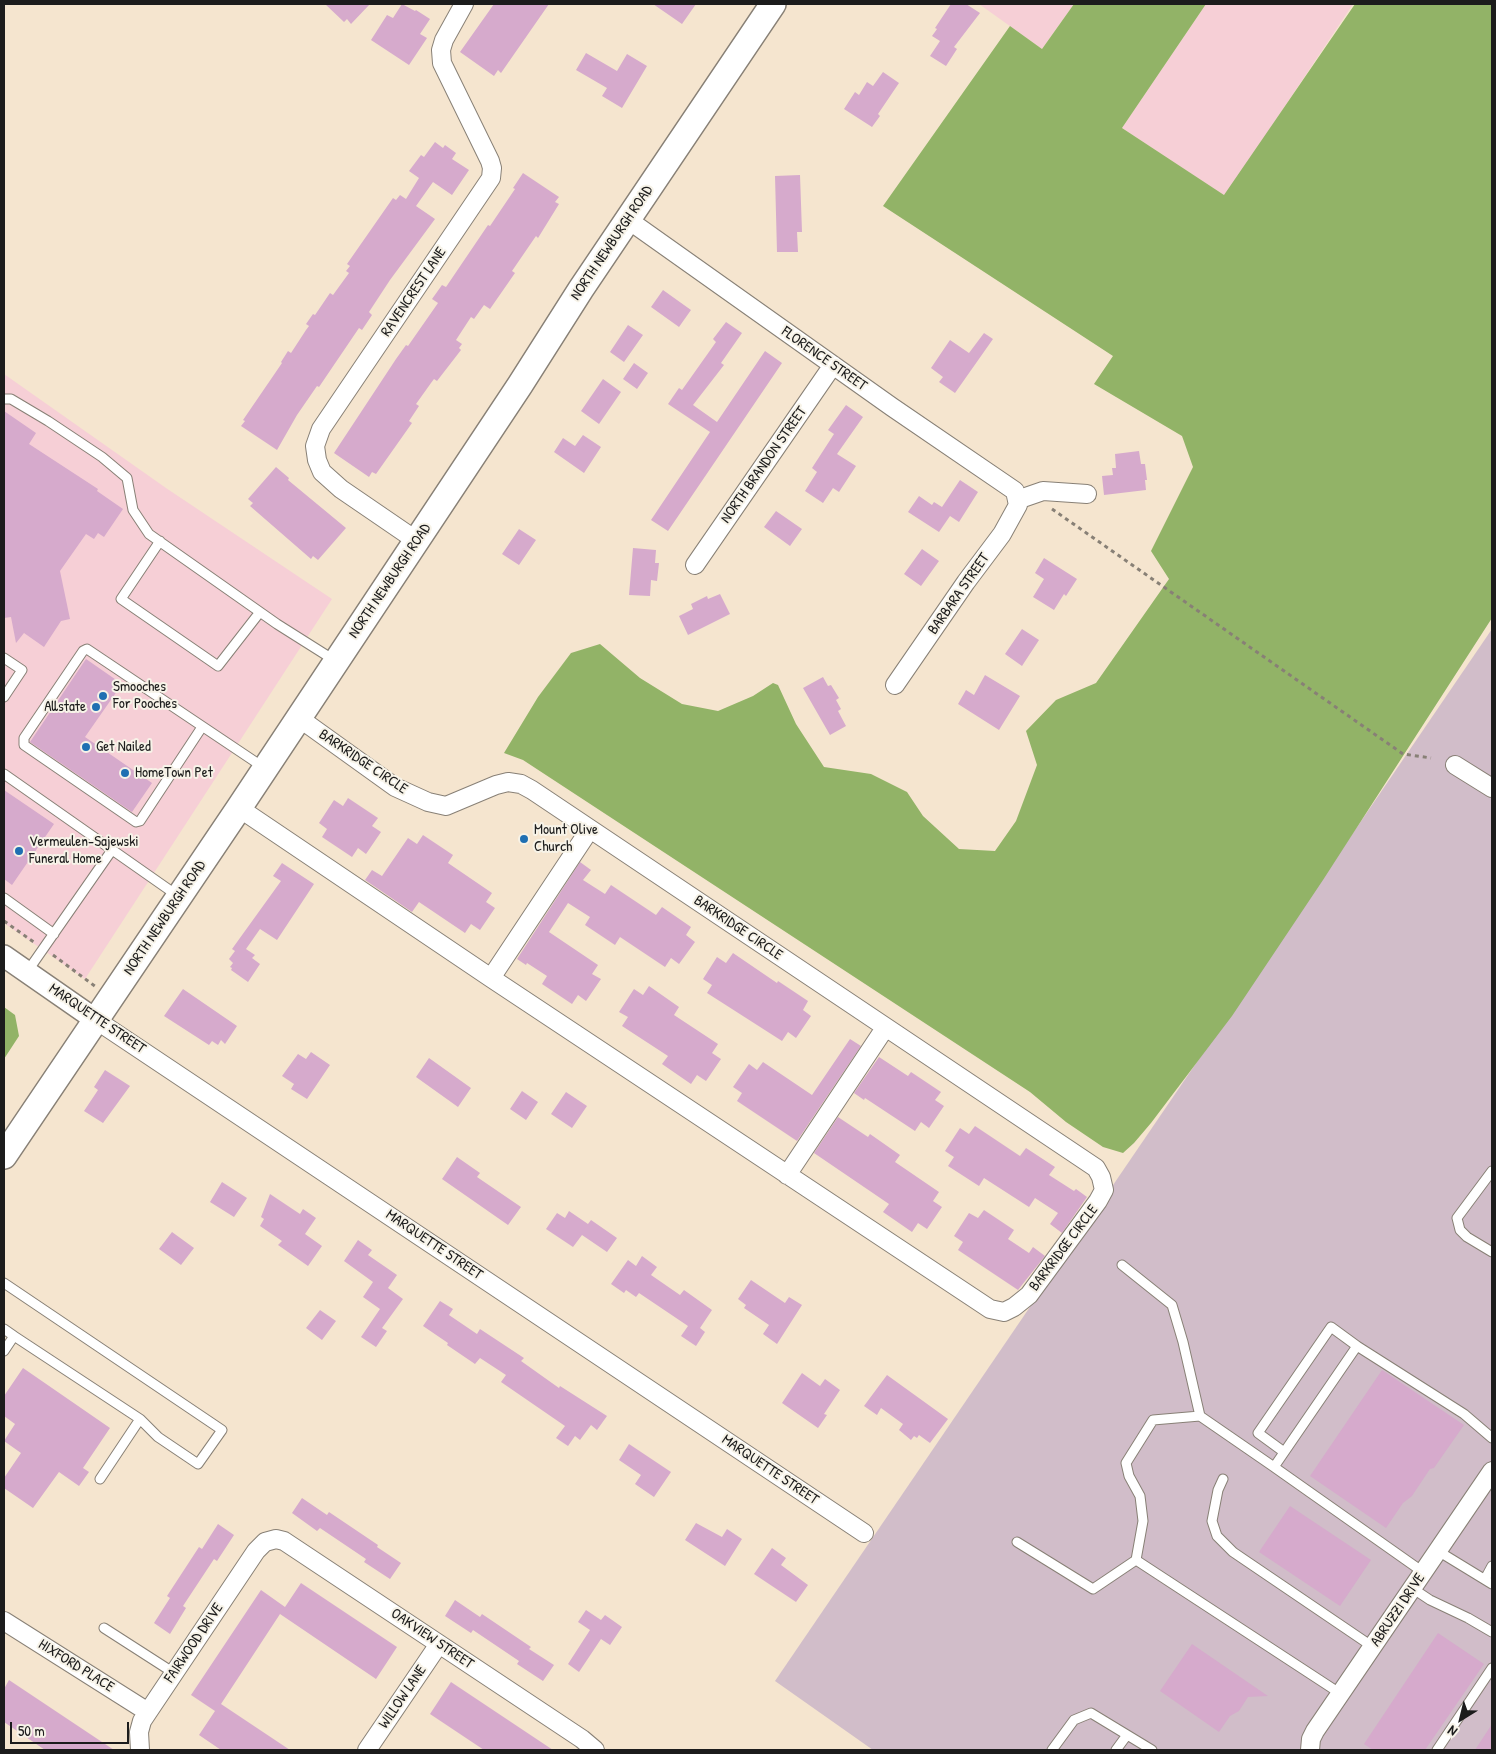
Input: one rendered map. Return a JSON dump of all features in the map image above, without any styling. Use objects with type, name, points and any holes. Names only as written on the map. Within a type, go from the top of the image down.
[{"type":"main road","name":"NORTH NEWBURGH ROAD","points":[[4,1156],[337,662],[627,219],[773,4]]},
{"type":"street","name":"RAVENCREST LANE","points":[[417,541],[341,489],[322,472],[317,460],[315,446],[321,429],[491,178],[492,168],[490,161],[442,63],[441,50],[444,40],[460,5]]},
{"type":"street","name":"FLORENCE STREET","points":[[627,219],[1025,498]]},
{"type":"street","name":"NORTH BRANDON STREET","points":[[695,565],[833,365]]},
{"type":"street","points":[[1025,498],[1043,491],[1086,494]]},
{"type":"street","name":"BARBARA STREET","points":[[895,685],[966,582],[1002,534],[1025,498]]},
{"type":"street","name":"BARKRIDGE CIRCLE","points":[[239,808],[491,978],[990,1309],[1004,1312],[1029,1295],[1098,1201],[1104,1190],[1101,1177],[1096,1168],[521,784],[508,782],[496,785],[446,806],[428,802],[395,787],[299,718]]},
{"type":"street","points":[[1455,765],[1491,784]]},
{"type":"street","points":[[491,978],[590,829]]},
{"type":"street","name":"MARQUETTE STREET","points":[[4,956],[96,1020],[864,1533]]},
{"type":"street","points":[[787,1174],[885,1028]]},
{"type":"street","name":"ABRUZZI DRIVE","points":[[1310,1750],[1311,1739],[1492,1471]]},
{"type":"street","name":"OAKVIEW STREET","points":[[265,1542],[276,1539],[284,1541],[582,1739],[595,1750]]},
{"type":"street","name":"FAIRWOOD DRIVE","points":[[140,1750],[139,1732],[142,1721],[256,1551],[265,1542]]},
{"type":"street","name":"HIXFORD PLACE","points":[[4,1621],[148,1712]]},
{"type":"street","name":"WILLOW LANE","points":[[367,1750],[439,1644]]},
{"type":"lane","points":[[4,399],[11,399],[48,421],[102,457],[127,478],[133,510],[149,534],[260,612],[337,662]]},
{"type":"lane","points":[[160,541],[121,599],[218,666],[260,612]]},
{"type":"lane","points":[[202,727],[140,821],[136,822],[24,745],[24,738],[83,651],[87,649],[265,769]]},
{"type":"lane","points":[[4,658],[22,670],[4,697]]},
{"type":"lane","points":[[4,774],[179,896]]},
{"type":"lane","points":[[27,972],[112,850]]},
{"type":"lane","points":[[4,898],[54,934]]},
{"type":"lane","points":[[1492,1171],[1457,1218],[1460,1230],[1467,1237],[1492,1252]]},
{"type":"lane","points":[[1122,1265],[1172,1305],[1183,1342],[1200,1416]]},
{"type":"lane","points":[[4,1283],[222,1430],[198,1464],[158,1437],[140,1419],[4,1329]]},
{"type":"lane","points":[[1284,1452],[1258,1433],[1331,1327],[1357,1346],[1464,1414],[1492,1438]]},
{"type":"lane","points":[[4,1351],[14,1336]]},
{"type":"lane","points":[[1274,1467],[1357,1346]]},
{"type":"lane","points":[[1016,1542],[1093,1589],[1136,1560],[1143,1522],[1140,1496],[1129,1476],[1126,1462],[1153,1420],[1200,1416],[1423,1572]]},
{"type":"lane","points":[[100,1479],[140,1419]]},
{"type":"lane","points":[[1223,1478],[1218,1490],[1212,1521],[1217,1536],[1234,1552],[1373,1647]]},
{"type":"lane","points":[[1438,1550],[1488,1581],[1492,1566]]},
{"type":"lane","points":[[1136,1560],[1341,1694]]},
{"type":"lane","points":[[1412,1588],[1430,1600],[1492,1632]]},
{"type":"lane","points":[[104,1628],[174,1673]]},
{"type":"lane","points":[[1437,1750],[1492,1668]]},
{"type":"lane","points":[[1052,1750],[1074,1720],[1091,1713],[1152,1750]]},
{"type":"lane","points":[[1116,1750],[1127,1735]]},
{"type":"path","points":[[1025,498],[1404,754],[1432,758]]},
{"type":"path","points":[[4,921],[111,997]]},
{"type":"shaded area","points":[[979,4],[1074,4],[1042,49]]},
{"type":"shaded area","points":[[1206,4],[1353,4],[1225,196],[1122,128]]},
{"type":"shaded area","points":[[4,374],[166,488],[332,599],[85,979],[4,923]]},
{"type":"shaded area","points":[[1492,629],[1492,1750],[873,1750],[775,1681]]},
{"type":"green space","points":[[1074,4],[1206,4],[1122,128],[1224,195],[1355,4],[1492,4],[1492,618],[1323,880],[1232,1016],[1151,1123],[1123,1153],[1103,1147],[1066,1122],[1030,1092],[523,760],[504,753],[538,697],[571,653],[600,644],[640,678],[682,704],[718,711],[753,696],[773,683],[778,685],[796,724],[824,767],[871,774],[907,792],[923,816],[959,849],[995,851],[1016,821],[1037,765],[1026,731],[1056,700],[1096,683],[1169,579],[1151,551],[1193,467],[1182,436],[1094,384],[1113,356],[883,206],[1010,26],[1042,49]]},
{"type":"green space","points":[[4,1007],[15,1015],[19,1036],[4,1059]]},
{"type":"building","points":[[325,4],[370,4],[351,24],[347,19],[344,22]]},
{"type":"building","points":[[402,4],[430,19],[420,34],[427,38],[409,65],[371,40],[387,15],[393,18]]},
{"type":"building","points":[[494,4],[549,4],[501,73],[498,70],[494,76],[460,52]]},
{"type":"building","points":[[653,4],[696,4],[682,24]]},
{"type":"building","points":[[951,4],[966,4],[980,13],[954,47],[957,49],[946,66],[930,56],[940,41],[932,36],[937,29],[935,28]]},
{"type":"building","points":[[586,53],[617,71],[627,54],[647,66],[622,108],[602,96],[607,88],[576,70]]},
{"type":"building","points":[[883,72],[899,83],[878,114],[880,116],[872,127],[844,109],[855,92],[859,95],[867,82],[873,86]]},
{"type":"building","points":[[435,142],[443,148],[445,145],[456,153],[452,159],[469,170],[452,195],[433,182],[416,206],[435,219],[390,280],[369,312],[372,315],[362,330],[359,328],[319,387],[317,386],[297,415],[277,450],[241,426],[245,421],[243,420],[282,363],[288,351],[291,353],[309,326],[306,324],[313,314],[315,315],[330,293],[333,295],[349,273],[346,271],[350,266],[347,264],[393,198],[396,200],[400,195],[406,199],[419,178],[409,171],[421,155],[424,157]]},
{"type":"building","points":[[523,173],[559,197],[555,202],[559,204],[538,238],[536,236],[512,271],[515,273],[490,309],[484,305],[474,319],[471,317],[456,340],[462,344],[459,348],[461,350],[437,381],[434,379],[431,383],[416,404],[419,406],[409,421],[412,423],[376,474],[372,472],[369,477],[334,453],[396,359],[406,345],[408,346],[438,303],[432,299],[442,285],[446,287],[515,189],[513,188]]},
{"type":"building","points":[[800,175],[802,232],[797,232],[798,252],[777,252],[775,176]]},
{"type":"building","points":[[663,290],[691,310],[679,327],[651,307]]},
{"type":"building","points":[[726,322],[742,333],[721,363],[724,365],[693,405],[717,422],[765,351],[782,363],[668,531],[651,520],[710,432],[668,404],[679,388],[682,390],[716,342],[713,339]]},
{"type":"building","points":[[628,325],[643,335],[624,362],[610,352]]},
{"type":"building","points":[[984,333],[993,339],[955,393],[939,382],[943,377],[931,368],[950,340],[969,353]]},
{"type":"building","points":[[634,363],[648,373],[637,389],[623,379]]},
{"type":"building","points":[[603,379],[621,392],[599,424],[581,411]]},
{"type":"building","points":[[846,405],[863,417],[837,454],[856,466],[839,492],[833,488],[823,503],[805,491],[817,472],[812,468],[834,434],[828,430]]},
{"type":"building","points":[[4,411],[36,433],[29,444],[98,489],[97,491],[123,509],[104,537],[98,533],[94,539],[86,534],[60,571],[70,619],[61,621],[44,647],[24,633],[16,643],[11,617],[4,618]]},
{"type":"building","points":[[583,435],[601,447],[584,473],[554,452],[563,438],[575,446]]},
{"type":"building","points":[[1139,451],[1141,464],[1145,464],[1146,490],[1104,495],[1102,476],[1113,475],[1112,468],[1116,468],[1115,454]]},
{"type":"building","points":[[276,467],[289,478],[288,480],[346,528],[318,560],[313,556],[311,559],[250,506],[253,503],[248,499]]},
{"type":"building","points":[[960,480],[978,492],[959,522],[950,516],[939,532],[908,512],[919,496],[932,505],[934,502],[942,507]]},
{"type":"building","points":[[776,511],[802,529],[790,546],[764,527]]},
{"type":"building","points":[[519,529],[536,540],[519,565],[502,554]]},
{"type":"building","points":[[633,548],[656,550],[655,563],[659,563],[657,581],[651,580],[650,596],[629,595]]},
{"type":"building","points":[[922,549],[939,561],[921,586],[904,574]]},
{"type":"building","points":[[1044,558],[1077,579],[1066,596],[1064,594],[1054,610],[1033,597],[1044,579],[1035,573]]},
{"type":"building","points":[[720,594],[730,614],[688,635],[679,616],[693,609],[691,604],[707,596],[708,599]]},
{"type":"building","points":[[1022,629],[1039,640],[1022,666],[1005,654]]},
{"type":"building","points":[[86,659],[122,684],[85,737],[152,783],[132,812],[30,742]]},
{"type":"building","points":[[985,675],[1020,696],[999,730],[958,704],[966,690],[974,695]]},
{"type":"building","points":[[823,677],[828,686],[831,685],[839,698],[836,700],[841,709],[838,711],[846,726],[830,735],[803,688]]},
{"type":"building","name":"Vermeulen-Sajewski Funeral Home","points":[[4,790],[54,824],[12,885],[4,879]]},
{"type":"building","points":[[348,798],[378,818],[372,826],[381,832],[366,854],[358,848],[352,857],[322,837],[327,829],[319,823],[334,800],[343,806]]},
{"type":"building","points":[[423,835],[453,855],[448,863],[492,893],[486,902],[495,908],[480,930],[471,924],[465,933],[419,902],[412,912],[365,880],[372,870],[382,876],[408,838],[417,844]]},
{"type":"building","points":[[580,862],[591,870],[583,880],[605,894],[611,885],[656,915],[662,907],[691,927],[686,935],[695,942],[679,964],[671,958],[665,967],[620,937],[615,945],[585,925],[590,917],[568,903],[549,932],[598,965],[592,974],[601,979],[586,1001],[578,995],[572,1004],[542,984],[547,976],[517,959]]},
{"type":"building","points":[[282,863],[314,884],[277,940],[260,929],[246,949],[255,955],[252,958],[260,964],[248,982],[231,970],[232,968],[230,967],[233,963],[229,959],[235,951],[232,949],[281,881],[273,876]]},
{"type":"building","points":[[733,953],[777,983],[778,981],[808,1001],[803,1010],[811,1016],[796,1038],[788,1032],[782,1041],[707,993],[712,985],[703,979],[717,957],[726,963]]},
{"type":"building","points":[[649,986],[679,1007],[674,1015],[718,1044],[712,1053],[721,1059],[706,1081],[697,1075],[691,1084],[662,1064],[668,1056],[622,1026],[628,1017],[619,1012],[634,989],[643,995]]},
{"type":"building","points":[[183,989],[237,1026],[225,1044],[221,1040],[218,1045],[212,1041],[209,1045],[164,1016]]},
{"type":"building","points":[[850,1039],[861,1046],[797,1141],[737,1101],[742,1093],[733,1087],[749,1064],[757,1070],[763,1062],[812,1095]]},
{"type":"building","points":[[311,1052],[330,1065],[307,1099],[291,1089],[294,1084],[282,1076],[298,1054],[306,1059]]},
{"type":"building","points":[[879,1057],[908,1076],[911,1072],[941,1092],[935,1100],[944,1106],[929,1128],[921,1122],[915,1131],[865,1098],[864,1100],[854,1093]]},
{"type":"building","points":[[429,1058],[471,1088],[458,1107],[416,1077]]},
{"type":"building","points":[[105,1070],[130,1086],[103,1123],[84,1111],[98,1090],[94,1087]]},
{"type":"building","points":[[522,1091],[538,1102],[526,1120],[510,1109]]},
{"type":"building","points":[[566,1092],[587,1106],[572,1128],[551,1114]]},
{"type":"building","points":[[838,1117],[868,1137],[870,1134],[900,1155],[895,1162],[939,1192],[933,1201],[942,1207],[927,1229],[918,1223],[912,1232],[883,1212],[889,1204],[814,1153]]},
{"type":"building","points":[[975,1126],[1020,1156],[1026,1148],[1055,1167],[1049,1175],[1087,1197],[1062,1233],[1050,1224],[1058,1213],[1035,1198],[1029,1207],[984,1178],[979,1186],[948,1166],[954,1157],[945,1151],[960,1128],[969,1134]]},
{"type":"building","points":[[457,1157],[480,1173],[477,1177],[521,1207],[508,1225],[442,1179]]},
{"type":"building","points":[[222,1182],[247,1198],[234,1217],[210,1202]]},
{"type":"building","points":[[270,1194],[300,1214],[303,1209],[316,1218],[305,1234],[322,1246],[308,1266],[278,1245],[282,1241],[260,1226],[264,1219],[261,1217]]},
{"type":"building","points":[[984,1210],[1014,1230],[1008,1239],[1029,1253],[1033,1247],[1045,1256],[1018,1290],[958,1250],[963,1242],[954,1236],[969,1213],[978,1218]]},
{"type":"building","points":[[569,1211],[588,1224],[591,1220],[617,1238],[607,1252],[582,1235],[573,1247],[546,1229],[557,1213],[565,1218]]},
{"type":"building","points":[[172,1232],[194,1248],[181,1265],[159,1249]]},
{"type":"building","points":[[358,1240],[372,1250],[368,1255],[397,1275],[388,1288],[403,1299],[382,1328],[387,1331],[376,1347],[361,1337],[380,1309],[363,1297],[373,1282],[344,1261]]},
{"type":"building","points":[[642,1256],[657,1267],[651,1275],[680,1295],[684,1290],[712,1310],[700,1328],[705,1332],[696,1346],[681,1336],[688,1326],[639,1293],[636,1297],[626,1290],[624,1293],[611,1284],[628,1260],[636,1266]]},
{"type":"building","points":[[751,1280],[785,1303],[789,1297],[802,1305],[777,1344],[763,1334],[769,1325],[744,1308],[746,1305],[738,1299]]},
{"type":"building","points":[[440,1301],[453,1309],[449,1315],[477,1334],[480,1329],[524,1358],[521,1361],[559,1388],[560,1386],[607,1416],[597,1430],[591,1425],[580,1440],[575,1436],[568,1446],[556,1438],[565,1426],[501,1382],[506,1375],[480,1358],[475,1364],[423,1326]]},
{"type":"building","points":[[320,1310],[336,1321],[322,1340],[306,1328]]},
{"type":"building","points":[[23,1368],[110,1428],[83,1468],[89,1472],[79,1486],[59,1472],[33,1508],[4,1488],[4,1478],[21,1453],[4,1441],[15,1424],[4,1416],[4,1396]]},
{"type":"building","points":[[1382,1370],[1464,1425],[1434,1468],[1430,1469],[1412,1496],[1403,1503],[1386,1528],[1310,1476]]},
{"type":"building","points":[[802,1373],[820,1386],[825,1379],[840,1390],[824,1414],[827,1415],[818,1428],[782,1403]]},
{"type":"building","points":[[887,1375],[948,1419],[930,1443],[919,1435],[917,1438],[914,1436],[911,1440],[899,1430],[903,1424],[881,1408],[877,1415],[864,1406]]},
{"type":"building","points":[[629,1444],[671,1472],[654,1497],[635,1484],[641,1475],[619,1460]]},
{"type":"building","points":[[302,1498],[327,1515],[329,1512],[401,1563],[390,1579],[364,1562],[366,1559],[320,1528],[317,1531],[292,1513]]},
{"type":"building","points":[[1290,1506],[1371,1560],[1340,1606],[1259,1552]]},
{"type":"building","points":[[696,1523],[722,1537],[727,1529],[742,1539],[725,1566],[685,1540]]},
{"type":"building","points":[[218,1524],[234,1535],[217,1561],[214,1559],[183,1606],[186,1608],[170,1634],[154,1623],[170,1598],[167,1596],[199,1547],[202,1549]]},
{"type":"building","points":[[772,1548],[786,1558],[781,1565],[808,1585],[796,1602],[754,1574]]},
{"type":"building","points":[[301,1583],[397,1647],[376,1679],[280,1614],[221,1704],[290,1750],[221,1750],[199,1735],[215,1711],[191,1695],[261,1590],[285,1607]]},
{"type":"building","points":[[455,1600],[480,1617],[482,1614],[554,1665],[543,1681],[517,1664],[519,1661],[473,1630],[471,1633],[445,1616]]},
{"type":"building","points":[[586,1610],[601,1620],[605,1615],[622,1627],[610,1645],[601,1639],[579,1672],[568,1664],[590,1630],[578,1622]]},
{"type":"building","points":[[1438,1633],[1484,1664],[1425,1750],[1373,1750],[1364,1744]]},
{"type":"building","points":[[1192,1644],[1268,1696],[1248,1697],[1239,1711],[1230,1716],[1219,1732],[1160,1691]]},
{"type":"building","points":[[9,1680],[114,1750],[45,1750],[4,1722],[4,1689]]},
{"type":"building","points":[[451,1682],[553,1750],[484,1750],[430,1714]]},
{"type":"building","points":[[1492,1724],[1492,1750],[1475,1750]]},
{"type":"place","name":"Smooches For Pooches","points":[[103,696]]},
{"type":"place","name":"Allstate","points":[[96,707]]},
{"type":"place","name":"Get Nailed","points":[[86,747]]},
{"type":"place","name":"HomeTown Pet","points":[[125,773]]},
{"type":"place","name":"Mount Olive Church","points":[[524,839]]},
{"type":"place","name":"Vermeulen-Sajewski Funeral Home","points":[[19,851]]}]
